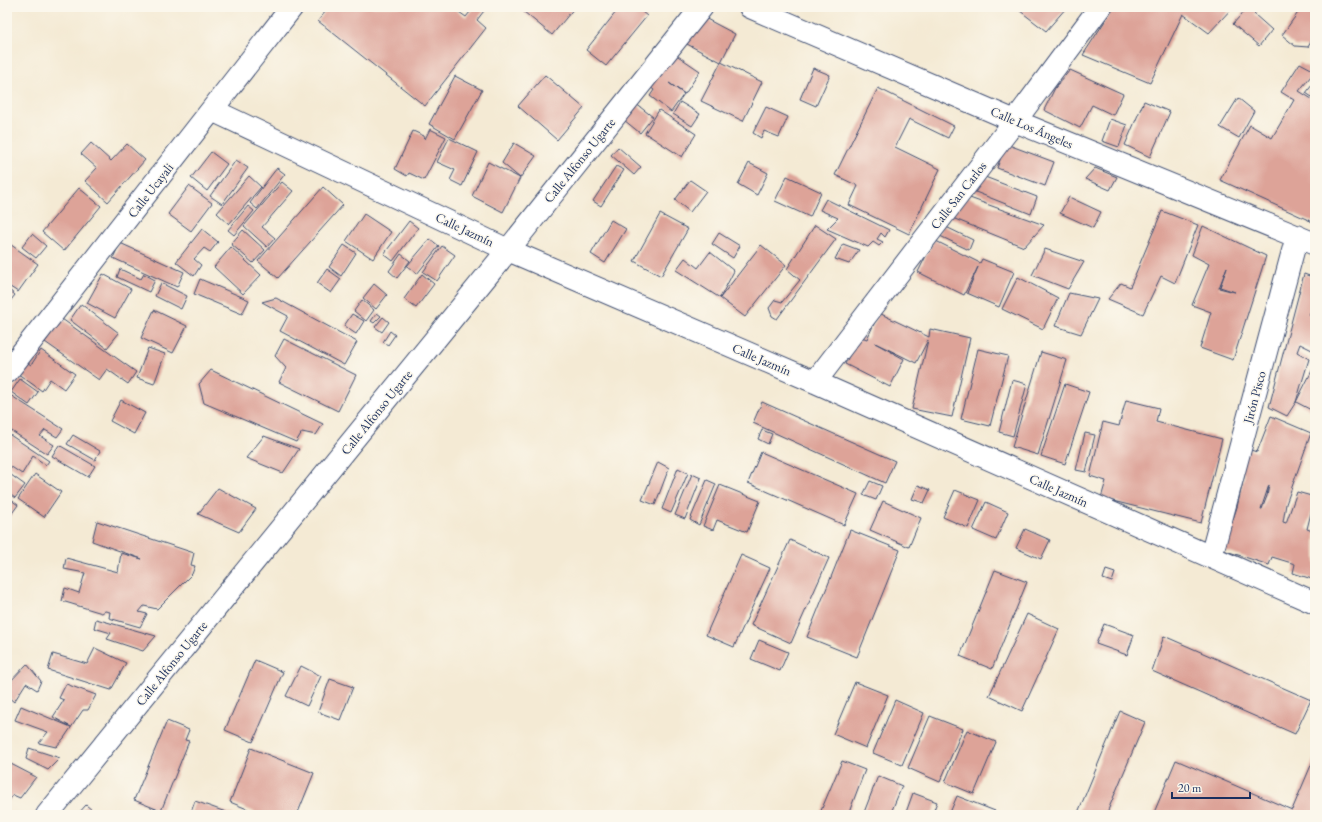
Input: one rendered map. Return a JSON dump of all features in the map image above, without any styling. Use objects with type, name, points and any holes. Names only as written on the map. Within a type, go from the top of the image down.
[{"type":"street","name":"Calle Ucayali","points":[[7,372],[292,7]]},
{"type":"street","name":"Calle Alfonso Ugarte","points":[[47,815],[508,250],[702,7]]},
{"type":"street","name":"Calle Los Ángeles","points":[[750,7],[1016,121],[1306,240]]},
{"type":"street","name":"Calle San Carlos","points":[[815,382],[1016,121],[1100,7]]},
{"type":"street","name":"Calle Jazmín","points":[[212,110],[508,250],[815,382],[1315,603]]},
{"type":"street","name":"Jirón Pisco","points":[[1211,557],[1306,240]]},
{"type":"building","points":[[329,7],[452,7],[466,17],[474,7],[487,7],[477,20],[486,28],[425,106],[318,21]]},
{"type":"building","points":[[518,7],[575,7],[552,35]]},
{"type":"building","points":[[620,7],[636,7],[647,16],[606,66],[586,50]]},
{"type":"building","points":[[1015,7],[1067,7],[1046,31]]},
{"type":"building","points":[[1114,7],[1233,7],[1209,33],[1183,14],[1150,83],[1083,55]]},
{"type":"building","points":[[1246,7],[1261,7],[1254,14],[1272,30],[1259,46],[1233,24],[1247,8]]},
{"type":"building","points":[[1302,7],[1315,7],[1315,35],[1308,47],[1295,46],[1282,35]]},
{"type":"building","points":[[699,15],[735,34],[721,62],[685,43]]},
{"type":"building","points":[[675,54],[700,71],[685,94],[669,83],[684,94],[671,112],[650,96],[654,90],[645,83]]},
{"type":"building","points":[[721,62],[762,82],[743,121],[701,101]]},
{"type":"building","points":[[1300,63],[1315,71],[1299,91],[1315,101],[1315,223],[1220,180],[1250,125],[1272,138],[1294,100],[1281,92]]},
{"type":"building","points":[[813,68],[830,75],[816,106],[800,99]]},
{"type":"building","points":[[1070,70],[1123,94],[1113,115],[1092,105],[1080,128],[1044,110],[1055,88]]},
{"type":"building","points":[[545,75],[584,108],[557,140],[518,106]]},
{"type":"building","points":[[455,76],[482,90],[455,139],[429,124]]},
{"type":"building","points":[[1315,81],[1315,99],[1306,93]]},
{"type":"building","points":[[878,88],[954,126],[948,138],[909,119],[895,147],[940,169],[909,234],[849,205],[858,186],[835,175]]},
{"type":"building","points":[[1238,98],[1254,111],[1239,138],[1220,127]]},
{"type":"building","points":[[631,100],[653,117],[640,133],[619,116]]},
{"type":"building","points":[[1144,101],[1170,112],[1150,157],[1125,145]]},
{"type":"building","points":[[680,102],[700,114],[692,126],[673,114]]},
{"type":"building","points":[[766,107],[788,117],[779,137],[764,131],[761,138],[753,133]]},
{"type":"building","points":[[659,110],[696,134],[682,157],[645,133]]},
{"type":"building","points":[[1110,119],[1127,125],[1119,147],[1102,141]]},
{"type":"building","points":[[430,129],[446,137],[424,180],[409,173],[407,176],[395,169],[413,131],[424,136],[425,139]]},
{"type":"building","points":[[449,138],[478,152],[462,186],[450,180],[455,170],[437,162]]},
{"type":"building","points":[[91,143],[111,161],[127,144],[145,160],[108,202],[85,181],[97,168],[81,154]]},
{"type":"building","points":[[514,143],[536,156],[520,178],[502,163]]},
{"type":"building","points":[[1006,144],[1054,162],[1045,186],[997,168]]},
{"type":"building","points":[[618,147],[641,167],[634,175],[611,155]]},
{"type":"building","points":[[211,152],[227,164],[207,191],[191,178]]},
{"type":"building","points":[[236,160],[248,168],[222,204],[210,196]]},
{"type":"building","points":[[488,162],[520,178],[503,212],[472,196]]},
{"type":"building","points":[[749,163],[768,173],[757,195],[738,184]]},
{"type":"building","points":[[616,166],[624,170],[601,206],[593,201]]},
{"type":"building","points":[[277,168],[285,174],[257,209],[250,203]]},
{"type":"building","points":[[1095,168],[1117,177],[1110,190],[1085,179]]},
{"type":"building","points":[[249,176],[261,187],[229,224],[217,213]]},
{"type":"building","points":[[787,176],[821,192],[810,217],[775,201]]},
{"type":"building","points":[[985,177],[1037,197],[1031,214],[973,191]]},
{"type":"building","points":[[690,180],[706,191],[690,212],[675,200]]},
{"type":"building","points":[[282,182],[293,191],[262,227],[275,238],[267,247],[244,226]]},
{"type":"building","points":[[189,186],[212,203],[191,231],[168,214]]},
{"type":"building","points":[[323,187],[343,205],[278,278],[258,261]]},
{"type":"building","points":[[79,188],[101,206],[64,251],[42,232]]},
{"type":"building","points":[[967,197],[1044,225],[1024,247],[950,217]]},
{"type":"building","points":[[1069,197],[1101,212],[1093,228],[1060,213]]},
{"type":"building","points":[[826,199],[889,230],[885,237],[881,233],[877,239],[883,242],[879,246],[873,242],[868,247],[827,229],[838,218],[820,210]]},
{"type":"building","points":[[248,206],[254,211],[234,235],[228,230]]},
{"type":"building","points":[[1162,211],[1198,225],[1175,283],[1161,276],[1143,314],[1108,299],[1121,283],[1130,287]]},
{"type":"building","points":[[364,214],[391,232],[373,259],[346,241]]},
{"type":"building","points":[[660,214],[688,229],[661,276],[634,261]]},
{"type":"building","points":[[611,220],[626,229],[605,263],[591,254]]},
{"type":"building","points":[[409,221],[418,228],[393,261],[384,254]]},
{"type":"building","points":[[815,225],[836,239],[777,319],[772,316],[769,308],[775,300],[782,302],[800,280],[787,269]]},
{"type":"building","points":[[942,225],[973,240],[969,250],[938,235]]},
{"type":"building","points":[[1203,226],[1266,256],[1233,360],[1200,348],[1211,312],[1192,305],[1209,264],[1192,255]],"holes":[[[1227,267],[1220,287],[1235,292],[1219,288]]]},
{"type":"building","points":[[202,229],[218,242],[210,252],[204,248],[194,259],[201,265],[194,276],[176,262]]},
{"type":"building","points":[[243,230],[265,250],[253,263],[231,244]]},
{"type":"building","points":[[719,233],[740,246],[733,258],[712,244]]},
{"type":"building","points":[[32,234],[46,246],[36,258],[22,247]]},
{"type":"building","points":[[430,239],[439,246],[417,274],[407,266]]},
{"type":"building","points":[[934,240],[980,263],[982,259],[1014,272],[999,307],[967,293],[978,267],[964,295],[918,272]]},
{"type":"building","points":[[7,242],[38,264],[18,292],[7,285]]},
{"type":"building","points":[[120,243],[184,272],[177,287],[113,258]]},
{"type":"building","points":[[843,244],[859,250],[849,264],[835,259]]},
{"type":"building","points":[[344,245],[356,253],[341,276],[329,267]]},
{"type":"building","points":[[761,245],[786,265],[745,317],[720,298]]},
{"type":"building","points":[[442,246],[455,255],[437,281],[423,272]]},
{"type":"building","points":[[231,247],[261,275],[243,294],[214,267]]},
{"type":"building","points":[[1045,249],[1084,262],[1068,289],[1032,275]]},
{"type":"building","points":[[710,252],[734,271],[720,298],[676,270],[685,258],[698,268]]},
{"type":"building","points":[[401,254],[410,261],[397,278],[389,271]]},
{"type":"building","points":[[120,269],[141,279],[144,274],[155,280],[149,292],[117,277]]},
{"type":"building","points":[[327,269],[341,279],[331,293],[317,283]]},
{"type":"building","points":[[103,274],[131,289],[115,318],[87,303]]},
{"type":"building","points":[[422,274],[434,284],[416,308],[404,299]]},
{"type":"building","points":[[1304,274],[1315,278],[1315,298],[1309,316],[1315,301],[1315,348],[1314,351],[1300,344],[1297,352],[1309,359],[1296,402],[1287,416],[1269,407]]},
{"type":"building","points":[[1018,277],[1058,298],[1043,329],[1002,309]]},
{"type":"building","points":[[200,279],[249,300],[242,314],[194,294]]},
{"type":"building","points":[[161,283],[187,296],[181,309],[155,296]]},
{"type":"building","points":[[374,284],[387,295],[376,309],[363,298]]},
{"type":"building","points":[[7,288],[15,295],[7,305]]},
{"type":"building","points":[[1069,293],[1098,299],[1081,334],[1055,326]]},
{"type":"building","points":[[276,298],[357,342],[344,365],[280,331],[288,316],[262,302]]},
{"type":"building","points":[[362,300],[374,310],[366,321],[354,311]]},
{"type":"building","points":[[81,304],[119,333],[107,348],[70,320]]},
{"type":"building","points":[[154,310],[187,326],[173,353],[141,338]]},
{"type":"building","points":[[377,313],[381,316],[374,323],[371,321]]},
{"type":"building","points":[[879,313],[929,337],[930,329],[970,338],[952,417],[912,409],[928,340],[916,363],[875,343],[904,359],[890,387],[845,364],[859,336],[867,339]]},
{"type":"building","points":[[352,314],[364,321],[356,334],[344,326]]},
{"type":"building","points":[[383,317],[389,322],[382,332],[375,327]]},
{"type":"building","points":[[62,319],[136,372],[128,384],[107,369],[99,380],[45,342]]},
{"type":"building","points":[[390,331],[395,335],[388,345],[383,342]]},
{"type":"building","points":[[284,339],[356,375],[338,411],[279,382],[286,368],[275,356]]},
{"type":"building","points":[[148,348],[165,354],[154,384],[137,378]]},
{"type":"building","points":[[978,349],[1008,356],[990,426],[961,419]]},
{"type":"building","points":[[41,350],[75,374],[64,389],[50,379],[42,391],[14,371],[22,359],[31,365]]},
{"type":"building","points":[[1041,352],[1067,360],[1038,455],[1012,447]]},
{"type":"building","points":[[1315,365],[1315,412],[1296,402]]},
{"type":"building","points":[[211,370],[323,424],[316,435],[302,432],[296,442],[204,403],[199,384]]},
{"type":"building","points":[[20,379],[38,392],[29,405],[11,392]]},
{"type":"building","points":[[1012,380],[1027,384],[1013,436],[999,432]]},
{"type":"building","points":[[1065,384],[1089,392],[1065,464],[1041,456]]},
{"type":"building","points":[[7,393],[63,429],[57,437],[45,430],[40,436],[54,445],[47,454],[7,428]]},
{"type":"building","points":[[121,400],[145,413],[134,434],[110,421]]},
{"type":"building","points":[[1126,400],[1159,408],[1156,422],[1222,439],[1201,523],[1101,498],[1106,481],[1090,476],[1103,422],[1119,426]]},
{"type":"building","points":[[762,402],[895,461],[885,483],[753,423]]},
{"type":"building","points":[[1271,416],[1311,433],[1286,504],[1283,522],[1286,523],[1297,492],[1315,497],[1307,529],[1315,532],[1315,580],[1293,573],[1295,564],[1272,557],[1269,565],[1223,550],[1237,507],[1245,473],[1237,471],[1244,448],[1257,452]],"holes":[[[1269,485],[1262,509],[1261,509]]]},
{"type":"building","points":[[762,430],[772,434],[768,444],[758,439]]},
{"type":"building","points":[[7,433],[49,461],[46,465],[33,456],[22,474],[7,464]]},
{"type":"building","points":[[1085,433],[1095,435],[1086,472],[1076,470]]},
{"type":"building","points":[[73,435],[100,451],[95,460],[67,444]]},
{"type":"building","points":[[264,436],[299,449],[283,473],[246,458]]},
{"type":"building","points":[[59,445],[95,466],[88,477],[52,456]]},
{"type":"building","points":[[761,452],[858,494],[844,525],[748,483]]},
{"type":"building","points":[[658,462],[669,468],[655,505],[642,500]]},
{"type":"building","points":[[678,468],[688,473],[671,513],[662,509]]},
{"type":"building","points":[[7,472],[25,485],[15,498],[7,492]]},
{"type":"building","points":[[35,474],[61,492],[44,517],[18,499]]},
{"type":"building","points":[[692,474],[701,478],[685,519],[675,515]]},
{"type":"building","points":[[707,480],[716,484],[699,525],[690,520]]},
{"type":"building","points":[[870,481],[882,486],[876,500],[863,495]]},
{"type":"building","points":[[720,485],[760,501],[747,532],[717,520],[713,530],[703,526]]},
{"type":"building","points":[[918,485],[930,490],[924,503],[912,499]]},
{"type":"building","points":[[218,488],[256,509],[239,532],[198,514]]},
{"type":"building","points":[[955,490],[980,500],[968,528],[943,517]]},
{"type":"building","points":[[7,497],[18,505],[10,516],[7,514]]},
{"type":"building","points":[[883,501],[921,518],[909,547],[870,530]]},
{"type":"building","points":[[986,502],[1008,512],[996,540],[973,530]]},
{"type":"building","points":[[1315,503],[1315,514],[1311,512]]},
{"type":"building","points":[[97,521],[194,553],[191,565],[195,566],[192,574],[157,609],[144,606],[139,612],[147,614],[140,627],[109,618],[110,612],[105,611],[102,613],[62,601],[65,588],[79,593],[85,573],[64,569],[66,558],[118,572],[121,553],[142,559],[92,541]]},
{"type":"building","points":[[1025,529],[1050,540],[1041,559],[1016,548]]},
{"type":"building","points":[[850,530],[900,550],[857,657],[807,637]]},
{"type":"building","points":[[790,540],[829,558],[791,643],[751,625]]},
{"type":"building","points":[[741,555],[770,568],[734,647],[706,635]]},
{"type":"building","points":[[995,570],[1027,582],[992,669],[960,656]]},
{"type":"building","points":[[1106,570],[1115,573],[1112,582],[1103,579]]},
{"type":"building","points":[[1027,614],[1059,629],[1022,711],[989,696]]},
{"type":"building","points":[[96,619],[156,636],[143,651],[107,639],[111,633],[94,628]]},
{"type":"building","points":[[1104,624],[1134,635],[1127,655],[1096,644]]},
{"type":"building","points":[[1164,636],[1311,700],[1295,734],[1152,671]]},
{"type":"building","points":[[759,640],[788,652],[780,671],[751,659]]},
{"type":"building","points":[[95,648],[126,663],[111,690],[48,670],[53,654],[87,664]]},
{"type":"building","points":[[255,660],[283,672],[253,742],[225,730]]},
{"type":"building","points":[[27,664],[41,681],[37,690],[26,683],[14,702],[7,696],[7,685]]},
{"type":"building","points":[[301,666],[321,676],[307,706],[286,696]]},
{"type":"building","points":[[330,679],[353,687],[340,720],[318,712]]},
{"type":"building","points":[[855,682],[888,695],[866,748],[833,734]]},
{"type":"building","points":[[66,684],[96,695],[88,710],[83,710],[64,738],[56,747],[39,743],[48,732],[15,720],[21,706],[71,727],[53,717],[64,700],[59,698]]},
{"type":"building","points":[[895,700],[924,713],[902,765],[873,753]]},
{"type":"building","points":[[1120,711],[1145,722],[1106,815],[1077,815]]},
{"type":"building","points":[[930,716],[963,729],[940,782],[908,768]]},
{"type":"building","points":[[167,721],[189,730],[185,740],[189,741],[161,811],[134,800]]},
{"type":"building","points":[[967,730],[996,742],[974,794],[945,782]]},
{"type":"building","points":[[29,748],[60,758],[48,770],[26,759]]},
{"type":"building","points":[[251,748],[314,773],[297,815],[262,815],[230,802]]},
{"type":"building","points":[[1315,756],[1315,815],[1153,815],[1176,760],[1292,810]]},
{"type":"building","points":[[842,761],[865,770],[848,815],[825,815],[820,813]]},
{"type":"building","points":[[9,763],[36,777],[20,798],[13,795],[7,803],[7,766]]},
{"type":"building","points":[[878,776],[902,786],[890,815],[863,815]]},
{"type":"building","points":[[913,793],[937,802],[932,815],[905,815]]},
{"type":"building","points":[[957,796],[995,811],[993,815],[949,815]]},
{"type":"building","points":[[195,801],[234,815],[190,815]]},
{"type":"building","points":[[86,805],[98,815],[77,815]]}]
